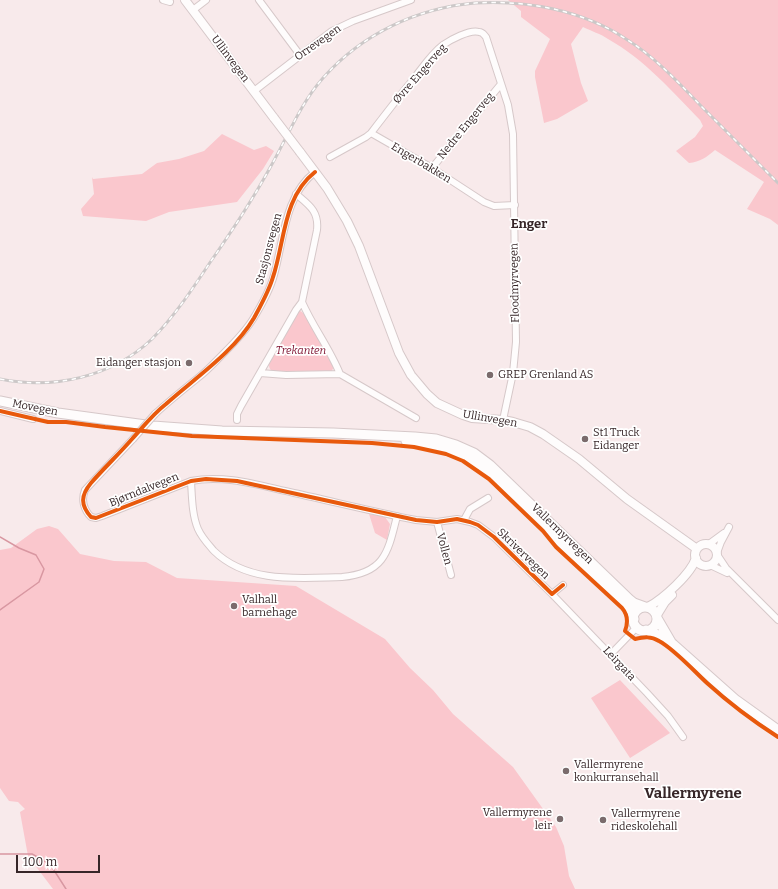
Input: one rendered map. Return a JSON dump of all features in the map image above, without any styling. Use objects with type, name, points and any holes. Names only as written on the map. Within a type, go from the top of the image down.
[{"type":"main road","name":"Ullinvegen","points":[[185,0],[315,172],[339,208],[352,231],[363,257],[399,353],[406,368],[416,382],[432,399],[453,411],[472,418],[503,420],[530,427],[555,441],[627,499],[697,549]]},
{"type":"main road","name":"Movegen","points":[[0,401],[51,412],[118,422],[207,430],[369,435],[444,449],[477,459]]},
{"type":"main road","name":"Vallermyrvegen","points":[[477,459],[512,485],[629,599],[634,603],[654,610],[673,644]]},
{"type":"main road","name":"Vallermyrvegen","points":[[477,459],[499,483],[623,602],[631,611],[639,625],[673,644],[736,700],[778,730]]},
{"type":"main road","points":[[709,544],[714,547],[717,554],[716,562],[694,573],[665,602],[657,617],[654,627],[639,625],[637,610],[647,607],[667,593],[689,570],[696,558],[697,549],[702,545],[709,544]]},
{"type":"main road","points":[[696,558],[699,563],[707,566]]},
{"type":"street","points":[[163,0],[170,2]]},
{"type":"street","points":[[193,10],[206,0]]},
{"type":"street","points":[[259,0],[300,55]]},
{"type":"street","name":"Orrevegen","points":[[254,91],[324,36],[342,26],[412,0]]},
{"type":"street","name":"Øvre Engerveg","points":[[371,133],[428,61],[442,46],[463,34],[476,31],[480,32]]},
{"type":"street","name":"Floodmyrvegen","points":[[480,32],[486,38],[501,84],[510,114],[513,134],[515,205],[515,354],[513,373],[503,420]]},
{"type":"street","name":"Nedre Engerveg","points":[[432,168],[501,84]]},
{"type":"street","points":[[330,156],[371,133]]},
{"type":"street","name":"Engerbakken","points":[[371,133],[432,168],[484,202],[502,207],[515,205]]},
{"type":"street","name":"Stasjonsvegen","points":[[133,439],[155,414],[208,370],[235,342],[254,318],[274,276],[287,218],[296,194],[303,183],[315,172]]},
{"type":"street","points":[[237,420],[237,414],[240,406],[302,302],[318,220],[312,209],[296,194]]},
{"type":"street","points":[[302,302],[340,374]]},
{"type":"street","points":[[260,373],[286,375],[340,374],[416,418]]},
{"type":"street","name":"Movegen","points":[[0,411],[33,419]]},
{"type":"street","name":"Bjørndalvegen","points":[[133,439],[85,490],[83,503],[86,510],[92,517],[96,518],[102,516],[191,481],[206,479],[241,482],[396,516]]},
{"type":"street","points":[[191,481],[195,521],[204,540],[228,562],[244,570],[272,577],[342,577],[368,572],[380,562],[386,552],[396,516]]},
{"type":"street","points":[[464,520],[470,509],[488,498]]},
{"type":"street","name":"Skrivervegen","points":[[396,516],[421,521],[437,522],[457,519],[478,525],[494,537],[552,594],[563,585]]},
{"type":"street","name":"Vollen","points":[[437,522],[451,575]]},
{"type":"street","points":[[709,544],[728,529],[717,554],[723,566],[778,620]]},
{"type":"street","points":[[707,566],[734,576]]},
{"type":"street","name":"Leirgata","points":[[552,594],[668,716],[683,737]]},
{"type":"street","points":[[610,655],[639,625]]},
{"type":"green space","points":[[508,0],[778,0],[778,225],[770,219],[747,209],[764,182],[715,150],[697,162],[689,163],[676,151],[695,137],[703,126],[700,120],[657,76],[634,56],[605,37],[583,27],[571,44],[581,83],[588,101],[557,119],[544,123],[535,71],[550,39],[521,17],[521,11]]},
{"type":"green space","points":[[222,134],[254,150],[266,146],[274,151],[263,169],[237,202],[169,212],[146,221],[83,216],[81,209],[94,194],[92,177],[93,179],[142,174],[157,163],[179,159],[204,151]]},
{"type":"green space","name":"Trekanten","points":[[300,311],[304,314],[333,363],[334,367],[331,372],[275,373],[271,371],[269,365],[270,361],[298,312]]},
{"type":"green space","points":[[369,514],[385,517],[390,524],[387,540],[375,533]]},
{"type":"green space","points":[[49,526],[58,529],[80,554],[114,561],[146,562],[177,578],[296,586],[385,639],[410,668],[433,690],[453,714],[513,767],[556,827],[564,846],[569,876],[575,889],[53,889],[28,856],[20,812],[25,809],[18,802],[9,801],[0,788],[0,550],[11,548],[37,529]]},
{"type":"green space","points":[[620,680],[670,733],[630,758],[591,698]]},
{"type":"waterway","points":[[0,537],[19,548],[36,555],[44,569],[39,582],[0,610]]},
{"type":"waterway","points":[[0,854],[32,854],[50,864],[66,889]]},
{"type":"railway","points":[[0,379],[40,383],[81,377],[119,363],[152,339],[183,302],[250,203],[301,109],[323,78],[338,62],[373,36],[412,17],[432,11],[475,3],[495,2],[534,5],[573,14],[609,29],[637,46],[666,70],[778,183]]},
{"type":"cycle path","points":[[315,172],[304,182],[291,207],[286,220],[277,263],[271,282],[265,298],[246,330],[225,353],[157,412],[91,483],[85,492],[83,500],[87,513],[91,517],[96,518],[191,481],[206,479],[237,481],[416,520],[437,522],[457,519],[470,522],[478,525],[494,537],[552,594],[563,585]]},
{"type":"cycle path","points":[[0,411],[48,422],[66,422],[192,436],[372,443],[414,447],[446,454],[463,461],[489,479],[543,531],[556,547],[622,608],[627,619],[625,631],[635,639],[644,637],[656,639],[665,645],[724,698],[778,737]]},
{"type":"place","name":"Eidanger stasjon","points":[[189,363]]},
{"type":"place","name":"GREP Grenland AS","points":[[490,375]]},
{"type":"place","name":"St1 Truck Eidanger","points":[[585,439]]},
{"type":"place","name":"Valhall barnehage","points":[[234,606]]},
{"type":"place","name":"Vallermyrene konkurransehall","points":[[566,771]]},
{"type":"place","name":"Vallermyrene leir","points":[[560,819]]},
{"type":"place","name":"Vallermyrene rideskolehall","points":[[603,820]]},
{"type":"district","name":"Enger","points":[[529,224]]},
{"type":"district","name":"Vallermyrene","points":[[693,794]]}]
